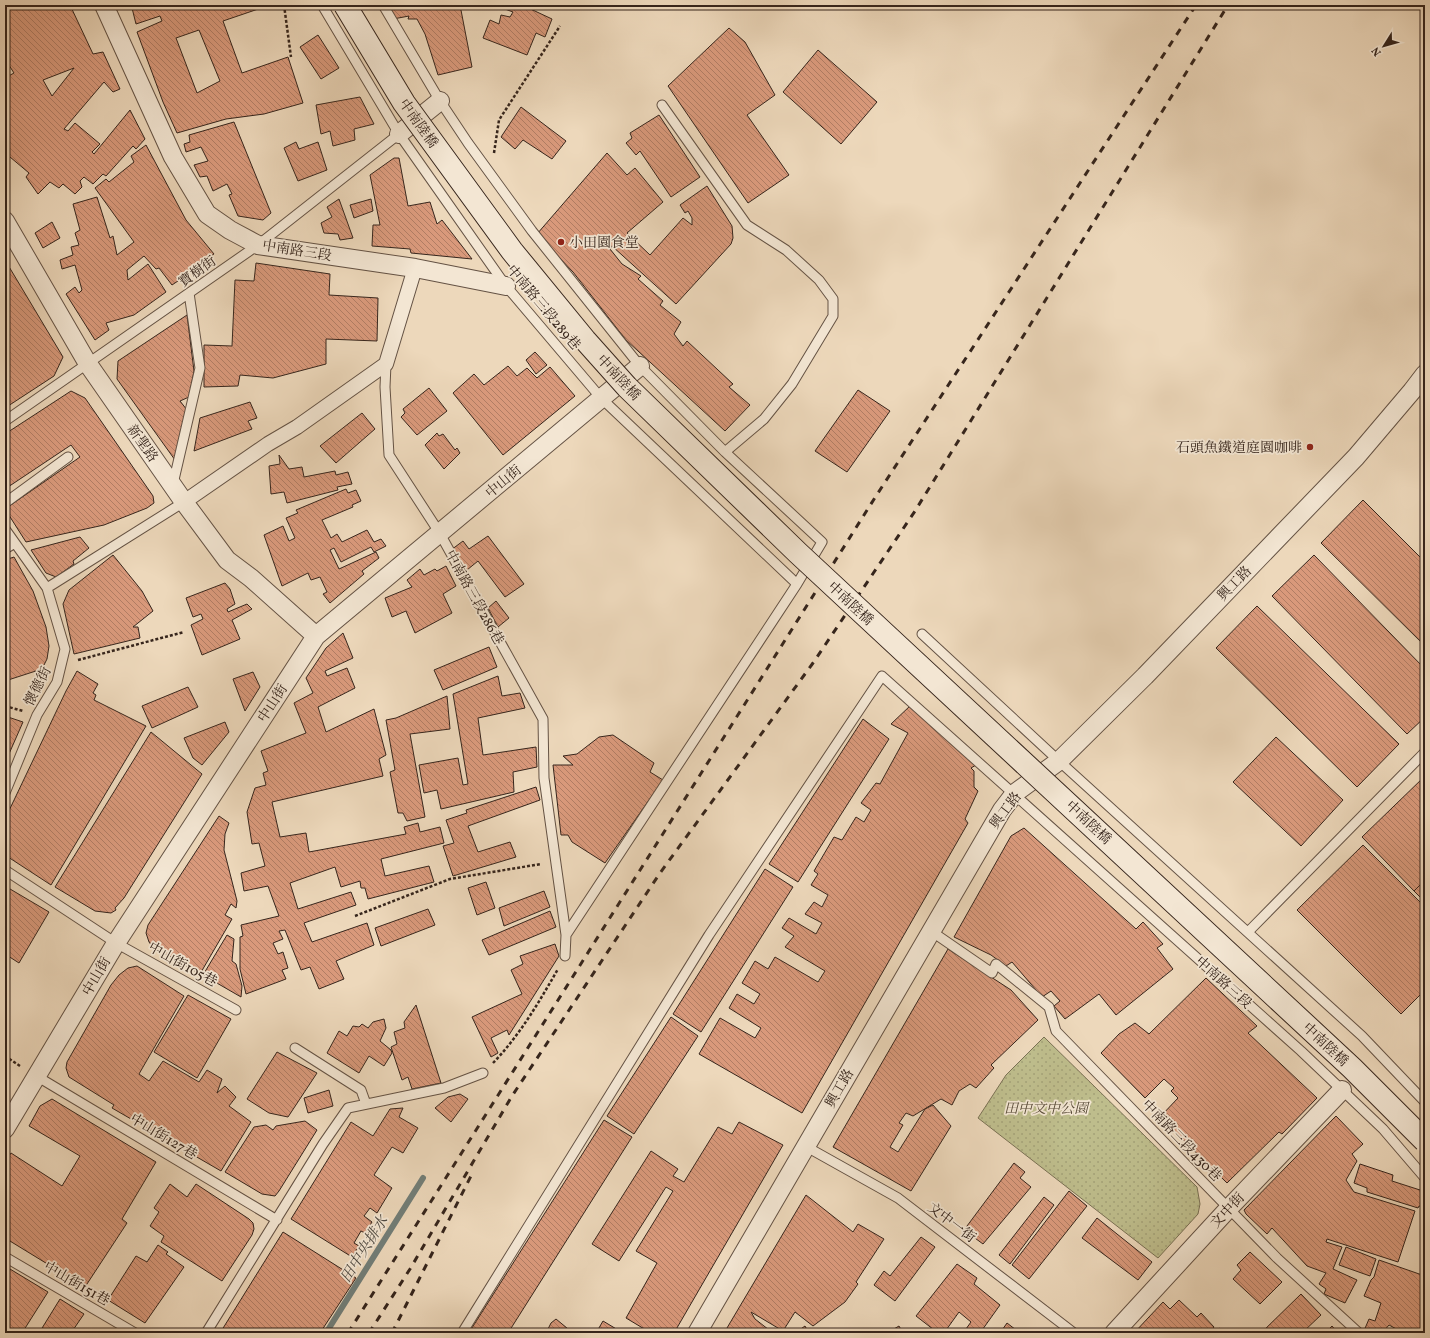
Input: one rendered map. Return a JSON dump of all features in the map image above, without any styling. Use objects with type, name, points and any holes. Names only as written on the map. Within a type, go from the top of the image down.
[{"type":"main road","name":"中南陸橋","points":[[345,5],[404,103],[507,245],[585,340],[628,387],[798,554],[1346,1062],[1425,1142]]},
{"type":"street","name":"中南路三段","points":[[104,5],[173,157],[206,214],[230,230],[258,245],[415,268],[506,286]]},
{"type":"street","points":[[398,134],[440,101]]},
{"type":"street","name":"新聖路","points":[[5,222],[88,364],[184,502],[228,560],[251,578],[316,636]]},
{"type":"street","name":"中南路三段286巷","points":[[386,364],[415,268]]},
{"type":"street","points":[[184,502],[268,444],[297,427],[386,364]]},
{"type":"street","name":"中山街","points":[[5,1129],[38,1077],[116,943],[316,636],[640,366]]},
{"type":"street","name":"興工路","points":[[697,1333],[1002,810],[1015,793],[1059,761],[1145,676],[1356,457],[1425,374]]},
{"type":"street","name":"文中街","points":[[1114,1333],[1229,1208],[1342,1090]]},
{"type":"lane","name":"中南路三段289巷","points":[[322,5],[398,134],[506,286],[601,398],[797,584]]},
{"type":"lane","points":[[383,5],[440,101],[490,174],[532,231],[640,366],[725,452],[822,542],[797,584],[566,935]]},
{"type":"lane","points":[[662,105],[747,225],[786,250],[819,280],[833,299],[833,316],[792,384],[764,419],[725,452]]},
{"type":"lane","name":"寶樹街","points":[[5,421],[258,245],[398,134]]},
{"type":"lane","points":[[172,485],[200,368],[189,293]]},
{"type":"lane","name":"中南路三段286巷","points":[[386,364],[385,387],[389,455],[439,532],[543,719],[544,778],[566,935],[565,956]]},
{"type":"lane","points":[[5,503],[68,457]]},
{"type":"lane","points":[[47,588],[184,502]]},
{"type":"lane","name":"懷德街","points":[[5,529],[47,588],[66,649],[57,682],[37,715],[5,793]]},
{"type":"lane","points":[[5,548],[15,543]]},
{"type":"lane","points":[[922,634],[1059,761],[1362,1036],[1424,1099]]},
{"type":"lane","name":"中南路三段","points":[[462,1333],[709,935],[882,676],[1015,793],[1342,1090],[1383,1129],[1425,1178]]},
{"type":"lane","points":[[1248,932],[1425,752]]},
{"type":"lane","points":[[5,870],[116,943]]},
{"type":"lane","name":"中南路三段430巷","points":[[931,931],[992,972],[996,964],[1050,1007],[1056,1031],[1276,1258],[1359,1333]]},
{"type":"lane","name":"中山街105巷","points":[[116,943],[236,1010]]},
{"type":"lane","points":[[295,1048],[361,1090],[366,1104]]},
{"type":"lane","points":[[206,1333],[323,1144],[348,1108],[444,1088],[483,1073]]},
{"type":"lane","name":"中山街127巷","points":[[38,1077],[277,1220]]},
{"type":"lane","name":"文中一街","points":[[805,1146],[898,1198],[1074,1333]]},
{"type":"lane","name":"中山街151巷","points":[[5,1257],[135,1333]]},
{"type":"path","points":[[284,5],[291,58]]},
{"type":"path","points":[[490,174],[499,120],[560,26]]},
{"type":"path","points":[[63,664],[184,632]]},
{"type":"path","points":[[355,916],[450,879],[555,861]]},
{"type":"path","points":[[483,1073],[504,1051],[531,1015],[565,956]]},
{"type":"green space","name":"田中文中公園","points":[[1044,1037],[1197,1187],[1200,1204],[1198,1214],[1158,1258],[978,1118],[1006,1075]]},
{"type":"building","points":[[5,5],[70,5],[93,54],[103,52],[120,89],[113,92],[104,82],[64,129],[68,131],[75,123],[100,144],[92,152],[94,154],[130,110],[145,139],[136,149],[133,146],[106,176],[103,174],[93,184],[84,177],[80,181],[82,187],[75,194],[63,184],[59,188],[50,182],[38,194],[26,177],[29,173],[10,157],[5,164],[5,78],[14,73],[5,59]],"holes":[[[74,68],[52,96],[43,80]]]},
{"type":"building","points":[[141,5],[270,5],[223,21],[242,73],[288,57],[303,103],[264,114],[226,119],[177,133],[163,102],[137,32],[162,21],[160,16],[136,24],[132,8]],"holes":[[[199,30],[220,81],[197,93],[176,38]]]},
{"type":"building","points":[[409,5],[460,5],[472,67],[438,75],[425,34],[417,19],[408,19],[409,16],[393,19],[391,8]]},
{"type":"building","points":[[494,5],[522,5],[552,19],[545,37],[536,33],[527,55],[483,38],[490,20],[499,24],[501,15],[510,17],[513,12]]},
{"type":"building","points":[[729,28],[745,42],[775,95],[747,115],[789,175],[748,203],[668,86]]},
{"type":"building","points":[[318,35],[339,68],[321,79],[300,47]]},
{"type":"building","points":[[818,50],[877,102],[841,144],[783,92]]},
{"type":"building","points":[[360,97],[374,124],[354,129],[355,140],[333,146],[330,131],[321,134],[316,105]]},
{"type":"building","points":[[521,107],[566,141],[552,159],[523,140],[515,149],[501,137]]},
{"type":"building","points":[[659,115],[700,177],[671,197],[640,151],[636,155],[626,143],[632,138],[630,133]]},
{"type":"building","points":[[234,122],[271,213],[263,220],[238,216],[229,195],[232,194],[227,184],[213,191],[207,176],[200,177],[194,165],[208,161],[201,147],[186,152],[184,144],[190,142],[189,135]]},
{"type":"building","points":[[296,142],[299,149],[318,142],[327,170],[298,181],[284,148]]},
{"type":"building","points":[[146,145],[186,220],[214,254],[207,258],[209,260],[172,285],[159,268],[156,269],[144,256],[127,270],[128,280],[148,264],[166,292],[134,315],[106,323],[109,330],[95,340],[66,294],[75,287],[79,293],[82,290],[75,265],[62,269],[60,260],[73,255],[71,247],[79,245],[75,233],[80,230],[73,204],[97,197],[110,238],[113,236],[117,255],[134,242],[95,188],[106,179],[109,182],[134,162],[131,156]]},
{"type":"building","points":[[607,153],[627,175],[635,168],[663,202],[627,233],[650,255],[683,218],[692,225],[692,218],[688,211],[685,213],[680,205],[707,186],[732,226],[733,238],[731,244],[676,304],[612,246],[610,249],[622,264],[641,276],[638,279],[663,301],[660,305],[681,322],[674,334],[683,346],[687,341],[733,384],[729,387],[750,405],[725,431],[626,340],[573,272],[537,234]]},
{"type":"building","points":[[394,158],[399,158],[408,206],[430,202],[437,224],[442,220],[472,259],[411,253],[410,249],[372,246],[373,225],[380,225],[370,175]]},
{"type":"building","points":[[339,199],[353,238],[340,240],[338,234],[324,233],[321,223],[332,217],[327,207]]},
{"type":"building","points":[[371,199],[373,211],[354,218],[350,205]]},
{"type":"building","points":[[52,222],[60,238],[43,248],[35,233]]},
{"type":"building","points":[[5,260],[63,357],[54,376],[5,408]]},
{"type":"building","points":[[256,263],[330,274],[329,295],[378,298],[377,341],[326,339],[326,364],[273,378],[240,375],[238,386],[204,387],[204,345],[232,346],[235,280],[254,281]]},
{"type":"building","points":[[187,315],[194,371],[189,397],[180,401],[187,410],[175,460],[117,379],[118,361]]},
{"type":"building","points":[[535,352],[547,365],[536,374],[526,360]]},
{"type":"building","points":[[508,366],[517,376],[527,368],[537,378],[550,367],[575,396],[503,455],[453,393],[474,374],[484,385]]},
{"type":"building","points":[[429,388],[447,411],[417,435],[401,417],[405,413],[403,409]]},
{"type":"building","points":[[858,390],[890,411],[847,472],[815,451]]},
{"type":"building","points":[[71,391],[85,398],[153,496],[154,503],[147,508],[104,525],[26,542],[5,509],[80,457],[71,445],[5,489],[5,434]]},
{"type":"building","points":[[250,402],[257,418],[248,421],[252,429],[194,451],[200,418]]},
{"type":"building","points":[[362,413],[375,429],[336,463],[320,446]]},
{"type":"building","points":[[437,433],[439,436],[443,434],[455,450],[457,448],[460,453],[444,469],[425,445]]},
{"type":"building","points":[[279,455],[289,469],[302,467],[304,477],[335,471],[336,475],[348,472],[352,484],[337,487],[338,490],[287,503],[284,492],[271,494],[269,466],[280,464]]},
{"type":"building","points":[[346,489],[348,493],[356,490],[361,501],[352,505],[353,507],[322,520],[331,538],[337,534],[342,542],[367,530],[374,542],[381,539],[386,546],[374,552],[371,547],[341,562],[334,548],[330,550],[339,569],[376,552],[379,558],[362,571],[364,574],[330,603],[323,594],[327,592],[320,577],[311,580],[308,573],[282,586],[264,535],[283,526],[289,541],[295,538],[286,518],[298,513],[296,510]]},
{"type":"building","points":[[1363,500],[1425,562],[1425,646],[1321,543]]},
{"type":"building","points":[[488,536],[524,584],[505,597],[478,561],[467,570],[451,550],[463,541],[469,549]]},
{"type":"building","points":[[80,537],[89,548],[73,561],[74,564],[56,577],[46,573],[31,550]]},
{"type":"building","points":[[113,555],[142,591],[153,611],[133,627],[138,627],[140,638],[74,654],[63,604],[69,590]]},
{"type":"building","points":[[1314,555],[1425,669],[1425,717],[1407,734],[1272,596]]},
{"type":"building","points":[[14,557],[33,591],[46,627],[49,646],[47,659],[42,669],[5,681],[5,560]]},
{"type":"building","points":[[446,566],[456,586],[443,594],[452,613],[415,633],[406,611],[392,617],[385,598],[412,587],[407,580],[420,569],[424,575],[435,569],[437,571]]},
{"type":"building","points":[[225,583],[230,589],[235,604],[227,609],[228,612],[247,604],[252,609],[232,620],[240,639],[202,655],[191,625],[203,619],[201,614],[193,617],[186,598]]},
{"type":"building","points":[[496,601],[509,618],[498,627],[488,608]]},
{"type":"building","points":[[1257,606],[1399,744],[1357,787],[1216,648]]},
{"type":"building","points":[[343,633],[353,658],[325,671],[327,676],[347,668],[355,688],[318,707],[326,732],[374,709],[386,755],[379,759],[383,776],[272,802],[280,837],[306,833],[309,852],[406,834],[404,827],[418,823],[420,832],[440,827],[444,843],[381,859],[385,876],[429,866],[434,882],[368,899],[365,888],[361,888],[360,881],[341,887],[335,867],[290,883],[298,909],[351,892],[356,905],[304,923],[312,942],[367,923],[374,945],[336,961],[344,979],[319,989],[310,967],[301,970],[285,930],[279,931],[283,939],[273,943],[278,954],[283,952],[288,968],[282,970],[286,979],[246,994],[240,969],[240,937],[243,936],[241,925],[279,916],[268,886],[244,891],[241,873],[265,866],[259,843],[252,844],[247,812],[255,788],[266,785],[263,773],[268,771],[261,751],[306,733],[294,703],[313,693],[306,678],[326,648]]},
{"type":"building","points":[[489,647],[497,667],[443,690],[434,670]]},
{"type":"building","points":[[77,671],[98,684],[93,693],[96,695],[94,700],[146,726],[51,885],[5,855],[5,819]]},
{"type":"building","points":[[253,672],[260,687],[245,711],[233,679]]},
{"type":"building","points":[[498,676],[502,696],[520,693],[525,708],[478,718],[483,755],[536,747],[537,767],[513,772],[514,792],[441,809],[437,790],[424,793],[419,765],[458,758],[463,785],[468,784],[453,694]]},
{"type":"building","points":[[188,687],[198,707],[152,728],[142,706]]},
{"type":"building","points":[[447,696],[450,729],[410,734],[425,817],[407,821],[403,813],[398,813],[390,772],[395,770],[386,720],[396,718]]},
{"type":"building","points":[[911,705],[976,765],[971,768],[974,771],[974,787],[978,791],[965,819],[968,823],[802,1113],[699,1054],[720,1018],[755,1038],[761,1028],[729,1008],[737,994],[754,1004],[760,994],[742,983],[755,961],[768,969],[775,957],[818,982],[825,971],[785,947],[794,936],[782,928],[789,918],[816,934],[822,923],[805,914],[814,902],[822,907],[828,895],[811,885],[818,874],[814,871],[834,837],[842,840],[856,817],[864,822],[871,810],[861,803],[876,783],[880,784],[908,733],[891,724]]},
{"type":"building","points":[[5,716],[23,722],[5,763]]},
{"type":"building","points":[[863,719],[889,739],[798,882],[769,864]]},
{"type":"building","points":[[225,722],[229,732],[202,765],[193,758],[184,738]]},
{"type":"building","points":[[151,732],[202,774],[124,898],[115,908],[116,910],[111,913],[95,911],[55,887]]},
{"type":"building","points":[[613,735],[654,763],[650,772],[663,780],[605,863],[572,842],[568,835],[561,835],[553,765],[573,765],[563,756],[577,754],[599,737]]},
{"type":"building","points":[[1276,737],[1343,800],[1301,846],[1233,782]]},
{"type":"building","points":[[1425,776],[1425,880],[1414,891],[1362,837]]},
{"type":"building","points":[[536,787],[540,800],[468,826],[478,852],[510,842],[516,857],[453,876],[443,846],[454,843],[446,820],[467,813],[466,810]]},
{"type":"building","points":[[219,816],[229,823],[225,834],[224,850],[237,901],[236,908],[231,904],[225,915],[232,919],[200,974],[152,946],[146,933],[148,925]]},
{"type":"building","points":[[1024,828],[1136,929],[1143,922],[1163,944],[1157,948],[1173,969],[1116,1015],[1099,994],[1065,1019],[1054,1006],[1060,1001],[1051,991],[1042,997],[1012,962],[1006,966],[991,955],[954,937],[1011,836]]},
{"type":"building","points":[[1363,845],[1425,907],[1425,990],[1401,1014],[1297,910]]},
{"type":"building","points":[[765,869],[793,887],[701,1032],[673,1014]]},
{"type":"building","points":[[1425,880],[1425,902],[1414,891]]},
{"type":"building","points":[[486,882],[495,908],[477,915],[468,888]]},
{"type":"building","points":[[5,886],[49,912],[19,963],[5,954]]},
{"type":"building","points":[[544,891],[550,907],[504,926],[499,908]]},
{"type":"building","points":[[428,909],[435,925],[381,946],[375,928]]},
{"type":"building","points":[[550,911],[556,927],[489,955],[482,940]]},
{"type":"building","points":[[227,935],[234,939],[232,961],[236,964],[242,986],[241,997],[203,975]]},
{"type":"building","points":[[555,944],[559,956],[509,1035],[507,1030],[491,1038],[498,1053],[491,1057],[472,1017],[522,994],[511,970],[523,964],[520,956]]},
{"type":"building","points":[[948,949],[1011,990],[1038,1020],[991,1065],[994,1068],[976,1088],[970,1084],[959,1091],[952,1105],[941,1099],[913,1116],[906,1113],[899,1123],[903,1125],[890,1147],[898,1152],[925,1109],[933,1105],[951,1126],[911,1191],[833,1147]]},
{"type":"building","points":[[137,966],[184,996],[139,1074],[149,1081],[163,1061],[199,1082],[207,1070],[222,1079],[217,1093],[225,1086],[236,1097],[229,1106],[251,1122],[221,1171],[112,1108],[114,1105],[69,1077],[66,1068],[67,1062],[111,985],[119,975],[128,968]]},
{"type":"building","points":[[1206,978],[1257,1026],[1248,1033],[1317,1098],[1282,1134],[1279,1132],[1227,1183],[1160,1117],[1178,1098],[1171,1091],[1174,1088],[1164,1079],[1145,1098],[1101,1053],[1119,1034],[1135,1023],[1149,1034]]},
{"type":"building","points":[[188,995],[231,1019],[197,1078],[154,1052]]},
{"type":"building","points":[[416,1005],[441,1083],[412,1089],[408,1077],[402,1080],[391,1047],[397,1044],[394,1032],[405,1028],[404,1022]]},
{"type":"building","points":[[671,1017],[698,1036],[634,1134],[607,1116]]},
{"type":"building","points":[[384,1019],[386,1028],[380,1041],[391,1050],[392,1053],[384,1066],[369,1056],[359,1073],[327,1053],[339,1031],[347,1036],[353,1026],[359,1027],[362,1024],[368,1028],[373,1022]]},
{"type":"building","points":[[277,1052],[317,1073],[288,1117],[269,1113],[247,1099]]},
{"type":"building","points":[[329,1090],[333,1106],[308,1113],[304,1098]]},
{"type":"building","points":[[460,1094],[468,1099],[451,1122],[435,1108],[448,1097]]},
{"type":"building","points":[[52,1099],[156,1162],[122,1219],[127,1223],[85,1287],[5,1238],[5,1162],[11,1153],[62,1186],[80,1156],[29,1126],[40,1106]]},
{"type":"building","points":[[403,1108],[399,1117],[418,1128],[403,1153],[392,1147],[374,1175],[392,1188],[377,1213],[370,1208],[364,1216],[372,1222],[365,1233],[361,1231],[354,1243],[359,1246],[352,1257],[291,1219],[351,1122],[373,1136],[390,1109]]},
{"type":"building","points":[[1336,1116],[1363,1144],[1352,1154],[1357,1161],[1346,1180],[1354,1192],[1415,1211],[1398,1262],[1327,1239],[1326,1242],[1342,1247],[1333,1269],[1357,1280],[1345,1303],[1324,1294],[1326,1289],[1319,1284],[1326,1273],[1307,1266],[1272,1228],[1267,1234],[1246,1214],[1244,1210]]},
{"type":"building","points":[[604,1120],[632,1137],[508,1333],[473,1333],[470,1331]]},
{"type":"building","points":[[305,1121],[317,1130],[275,1196],[262,1194],[225,1172],[254,1127],[266,1125],[273,1130],[276,1126]]},
{"type":"building","points":[[739,1122],[783,1145],[674,1333],[651,1333],[626,1318],[657,1263],[636,1251],[673,1191],[666,1187],[619,1261],[592,1244],[651,1151],[678,1169],[673,1176],[684,1182],[718,1127],[732,1134]]},
{"type":"building","points":[[1014,1163],[1025,1172],[1020,1178],[1031,1187],[983,1244],[964,1230]]},
{"type":"building","points":[[1360,1164],[1393,1175],[1392,1181],[1420,1190],[1425,1196],[1424,1207],[1419,1206],[1418,1208],[1367,1192],[1367,1188],[1354,1183]]},
{"type":"building","points":[[170,1184],[187,1197],[196,1184],[253,1223],[254,1229],[252,1235],[222,1281],[161,1242],[164,1236],[150,1226],[159,1212],[154,1208]]},
{"type":"building","points":[[1069,1191],[1087,1206],[1029,1279],[1012,1265]]},
{"type":"building","points":[[806,1195],[853,1232],[858,1224],[884,1239],[856,1282],[858,1284],[845,1302],[813,1326],[795,1312],[783,1331],[751,1312],[755,1319],[773,1333],[724,1333]]},
{"type":"building","points":[[1044,1197],[1054,1205],[1010,1264],[999,1255]]},
{"type":"building","points":[[1097,1218],[1152,1262],[1138,1280],[1082,1238]]},
{"type":"building","points":[[283,1232],[356,1278],[320,1333],[220,1333]]},
{"type":"building","points":[[921,1237],[935,1247],[895,1301],[874,1285],[884,1271],[890,1276]]},
{"type":"building","points":[[158,1245],[168,1252],[166,1254],[184,1267],[145,1323],[108,1300],[136,1256],[147,1262]]},
{"type":"building","points":[[1346,1247],[1376,1259],[1370,1276],[1339,1265]]},
{"type":"building","points":[[1250,1252],[1282,1282],[1260,1304],[1233,1279],[1241,1270],[1237,1265]]},
{"type":"building","points":[[1379,1260],[1425,1276],[1425,1333],[1399,1333],[1400,1331],[1389,1325],[1383,1332],[1386,1333],[1363,1333],[1369,1319],[1375,1321],[1381,1303],[1364,1296],[1371,1280],[1374,1277]]},
{"type":"building","points":[[957,1264],[977,1278],[974,1284],[1000,1305],[980,1333],[963,1333],[971,1322],[959,1312],[944,1333],[938,1333],[916,1316]]},
{"type":"building","points":[[5,1266],[48,1292],[22,1333],[5,1333]]},
{"type":"building","points":[[1301,1294],[1321,1315],[1302,1333],[1261,1333]]},
{"type":"building","points":[[60,1299],[84,1314],[71,1333],[39,1333]]},
{"type":"building","points":[[1179,1300],[1197,1317],[1201,1313],[1214,1327],[1209,1333],[1134,1333],[1163,1302],[1170,1309]]},
{"type":"building","points":[[556,1319],[573,1333],[546,1333],[551,1323]]},
{"type":"building","points":[[603,1321],[623,1333],[596,1333]]},
{"type":"building","points":[[1007,1323],[1020,1333],[1000,1333]]},
{"type":"building","points":[[805,1326],[809,1333],[795,1333]]},
{"type":"building","points":[[899,1326],[903,1333],[887,1333]]},
{"type":"building","points":[[1332,1326],[1338,1333],[1325,1333]]},
{"type":"building","points":[[1219,1328],[1226,1333],[1215,1333]]},
{"type":"waterway","name":"田中央排水","points":[[326,1333],[423,1178]]},
{"type":"railway","points":[[348,1333],[876,496],[1196,5]]},
{"type":"railway","points":[[369,1333],[410,1269],[512,1096],[660,873],[813,663],[915,511],[1228,5]]},
{"type":"railway","points":[[392,1333],[473,1172]]},
{"type":"place","name":"小田園食堂","points":[[561,242]]},
{"type":"place","name":"石頭魚鐵道庭園咖啡","points":[[1310,447]]}]
